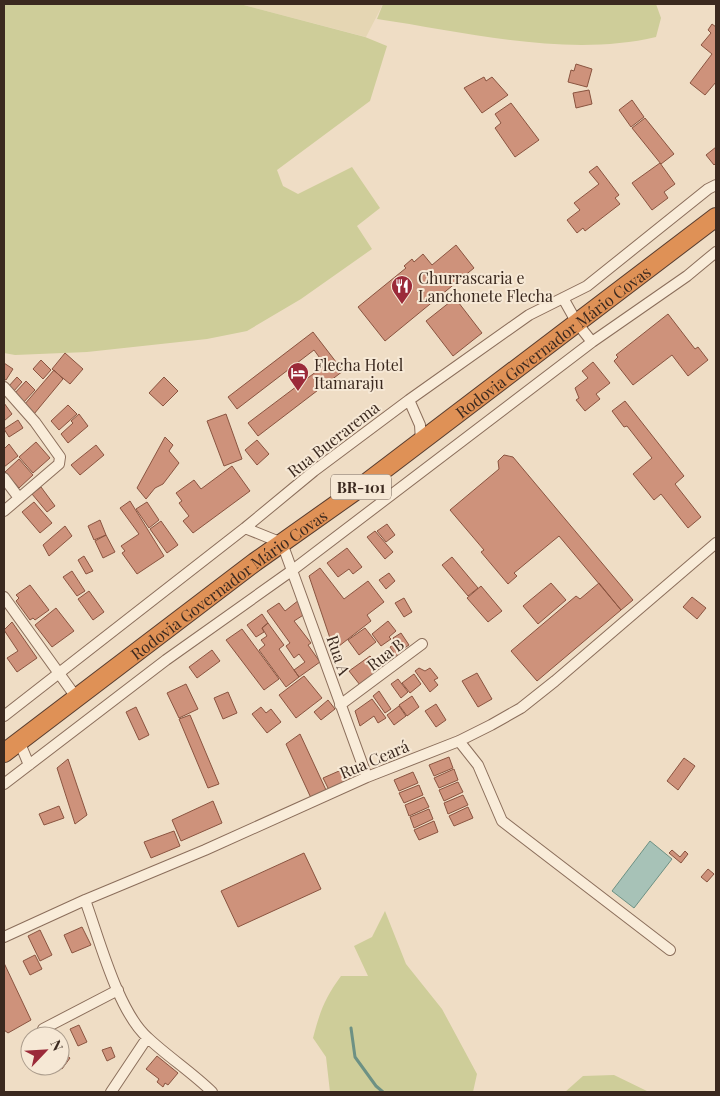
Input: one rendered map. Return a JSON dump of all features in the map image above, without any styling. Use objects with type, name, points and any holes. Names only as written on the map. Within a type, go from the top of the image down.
[{"type":"highway","name":"Rodovia Governador Mário Covas","points":[[4,753],[716,217]]},
{"type":"street","name":"Rua Buerarema","points":[[4,716],[245,528],[314,471],[409,400],[529,315],[587,286],[708,189],[716,185]]},
{"type":"street","points":[[4,784],[166,660],[294,569],[592,342],[675,285],[716,252]]},
{"type":"street","points":[[563,298],[577,323],[592,342]]},
{"type":"street","points":[[4,387],[35,422],[60,457],[58,464],[4,511]]},
{"type":"street","points":[[409,400],[420,425],[420,441]]},
{"type":"street","points":[[4,478],[19,498]]},
{"type":"street","points":[[245,528],[282,543]]},
{"type":"street","name":"Rua A","points":[[282,543],[294,569],[340,705],[367,777]]},
{"type":"street","name":"Rua Ceará","points":[[4,937],[367,777],[459,741],[521,708],[648,603],[716,543]]},
{"type":"street","points":[[4,596],[76,697]]},
{"type":"street","name":"Rua B","points":[[340,705],[422,644]]},
{"type":"street","points":[[19,741],[29,765]]},
{"type":"street","points":[[459,741],[478,765],[502,821],[670,950]]},
{"type":"street","points":[[85,900],[118,990],[130,1014],[147,1038],[209,1091]]},
{"type":"street","points":[[49,1026],[118,990]]},
{"type":"street","points":[[111,1092],[147,1038]]},
{"type":"shaded area","points":[[4,4],[240,4],[365,37],[387,46],[370,101],[277,170],[283,186],[298,194],[352,167],[380,208],[357,226],[372,249],[301,299],[247,331],[207,339],[87,352],[15,355],[4,353]]},
{"type":"shaded area","points":[[240,4],[383,4],[366,37]]},
{"type":"shaded area","points":[[383,4],[656,4],[661,18],[656,37],[622,43],[552,44],[481,36],[377,19]]},
{"type":"shaded area","points":[[650,841],[672,859],[634,908],[612,891]]},
{"type":"shaded area","points":[[385,911],[406,964],[442,1009],[477,1074],[473,1092],[330,1092],[326,1057],[313,1038],[318,1020],[327,998],[341,976],[368,976],[354,946],[372,937]]},
{"type":"shaded area","points":[[614,1075],[649,1092],[565,1092],[583,1076]]},
{"type":"building","points":[[712,24],[716,27],[716,82],[705,95],[690,83],[712,54],[701,45],[711,33],[708,30]]},
{"type":"building","points":[[576,64],[592,69],[587,87],[568,82],[571,70],[574,71]]},
{"type":"building","points":[[484,77],[486,81],[492,77],[508,95],[482,113],[464,88]]},
{"type":"building","points":[[589,90],[592,104],[576,108],[573,93]]},
{"type":"building","points":[[632,100],[644,117],[631,127],[619,110]]},
{"type":"building","points":[[511,103],[539,140],[515,157],[495,128],[501,123],[495,114]]},
{"type":"building","points":[[645,118],[674,154],[661,164],[632,128]]},
{"type":"building","points":[[716,147],[716,163],[714,165],[706,155]]},
{"type":"building","points":[[660,163],[675,184],[664,192],[668,198],[652,210],[632,183]]},
{"type":"building","points":[[597,166],[619,195],[615,198],[620,204],[585,231],[583,228],[577,233],[567,220],[580,210],[574,203],[599,184],[589,172]]},
{"type":"building","points":[[456,245],[474,268],[385,341],[358,307],[406,268],[404,266],[412,259],[414,262],[423,254],[432,265]]},
{"type":"building","points":[[455,298],[482,333],[453,356],[426,321]]},
{"type":"building","points":[[668,314],[695,349],[698,347],[708,360],[688,376],[672,355],[633,385],[614,361],[618,357],[616,355]]},
{"type":"building","points":[[313,332],[343,371],[258,436],[248,423],[325,365],[314,350],[237,409],[228,397]]},
{"type":"building","points":[[65,353],[83,369],[70,384],[52,369]]},
{"type":"building","points":[[41,360],[51,370],[43,379],[33,369]]},
{"type":"building","points":[[593,362],[610,383],[596,394],[600,399],[585,411],[576,400],[579,398],[575,388],[588,378],[582,371]]},
{"type":"building","points":[[4,363],[13,369],[6,380],[4,379]]},
{"type":"building","points":[[54,370],[63,379],[34,414],[24,405]]},
{"type":"building","points":[[17,377],[22,382],[13,392],[8,387]]},
{"type":"building","points":[[164,377],[178,391],[163,406],[149,393]]},
{"type":"building","points":[[26,381],[35,390],[22,404],[13,395]]},
{"type":"building","points":[[625,401],[684,476],[675,484],[701,517],[688,528],[661,494],[654,500],[633,474],[652,458],[627,426],[624,427],[612,411]]},
{"type":"building","points":[[4,403],[12,414],[4,421]]},
{"type":"building","points":[[68,405],[77,414],[59,430],[51,421]]},
{"type":"building","points":[[79,414],[88,426],[68,443],[61,434],[73,423],[71,421]]},
{"type":"building","points":[[226,414],[242,459],[224,466],[207,421]]},
{"type":"building","points":[[18,420],[23,428],[9,437],[4,429]]},
{"type":"building","points":[[165,437],[173,445],[169,451],[179,463],[163,484],[155,488],[146,499],[137,488]]},
{"type":"building","points":[[257,440],[269,454],[257,465],[245,450]]},
{"type":"building","points":[[36,442],[50,458],[33,473],[19,457]]},
{"type":"building","points":[[9,444],[18,456],[4,467],[4,449]]},
{"type":"building","points":[[96,445],[104,455],[80,475],[71,465]]},
{"type":"building","points":[[504,455],[513,457],[633,600],[621,610],[559,536],[514,573],[517,576],[508,584],[481,552],[484,550],[450,510],[499,469],[498,461]]},
{"type":"building","points":[[19,459],[33,475],[19,488],[5,472]]},
{"type":"building","points":[[232,466],[250,491],[193,533],[183,521],[189,516],[179,503],[182,501],[176,493],[194,480],[201,489]]},
{"type":"building","points":[[41,487],[55,506],[47,512],[32,494]]},
{"type":"building","points":[[130,501],[164,556],[137,574],[122,553],[125,551],[121,546],[139,534],[120,508]]},
{"type":"building","points":[[34,502],[52,523],[40,533],[22,512]]},
{"type":"building","points":[[147,502],[159,520],[149,528],[136,509]]},
{"type":"building","points":[[100,520],[106,535],[94,540],[88,526]]},
{"type":"building","points":[[161,521],[178,545],[167,553],[150,529]]},
{"type":"building","points":[[387,524],[395,535],[386,542],[377,531]]},
{"type":"building","points":[[65,526],[72,536],[49,556],[43,545]]},
{"type":"building","points":[[375,531],[393,552],[385,559],[367,537]]},
{"type":"building","points":[[106,535],[115,552],[103,558],[95,541]]},
{"type":"building","points":[[347,548],[362,567],[353,574],[349,569],[338,577],[327,563]]},
{"type":"building","points":[[84,556],[93,571],[86,574],[78,560]]},
{"type":"building","points":[[452,557],[478,588],[468,596],[442,565]]},
{"type":"building","points":[[320,568],[344,599],[368,581],[384,602],[367,615],[371,621],[334,650],[309,576]]},
{"type":"building","points":[[72,571],[85,591],[77,596],[63,577]]},
{"type":"building","points":[[389,573],[395,581],[386,589],[379,580]]},
{"type":"building","points":[[551,583],[566,600],[538,624],[523,606]]},
{"type":"building","points":[[599,583],[621,610],[537,681],[511,651],[576,596],[580,599]]},
{"type":"building","points":[[30,585],[49,610],[35,620],[33,618],[30,620],[16,601],[19,598],[16,595]]},
{"type":"building","points":[[481,586],[502,611],[488,622],[467,598]]},
{"type":"building","points":[[89,591],[104,612],[93,620],[78,599]]},
{"type":"building","points":[[692,597],[706,608],[697,619],[683,607]]},
{"type":"building","points":[[404,598],[412,612],[404,617],[395,603]]},
{"type":"building","points":[[299,600],[305,614],[294,621],[311,643],[308,645],[320,662],[299,677],[294,670],[305,662],[299,654],[294,658],[286,646],[290,643],[267,611],[279,603],[285,611]]},
{"type":"building","points":[[56,608],[74,631],[52,647],[35,625]]},
{"type":"building","points":[[262,614],[268,623],[262,628],[264,632],[256,637],[247,625]]},
{"type":"building","points":[[388,621],[396,631],[389,637],[391,639],[381,646],[372,634]]},
{"type":"building","points":[[12,622],[37,658],[17,672],[7,658],[18,651],[4,630]]},
{"type":"building","points":[[268,623],[284,645],[279,649],[299,677],[286,687],[259,650],[265,645],[261,640],[267,636],[262,628]]},
{"type":"building","points":[[365,628],[376,642],[359,655],[348,640]]},
{"type":"building","points":[[242,629],[279,679],[264,690],[226,640]]},
{"type":"building","points":[[401,633],[409,645],[403,649],[405,652],[397,658],[390,647],[396,643],[393,638]]},
{"type":"building","points":[[212,650],[220,661],[197,678],[189,667]]},
{"type":"building","points":[[370,656],[381,670],[360,685],[349,671]]},
{"type":"building","points":[[419,668],[425,671],[430,668],[438,678],[434,680],[438,685],[430,692],[415,671]]},
{"type":"building","points":[[477,673],[492,699],[478,707],[462,681]]},
{"type":"building","points":[[414,674],[421,684],[410,693],[402,683]]},
{"type":"building","points":[[304,676],[322,698],[296,718],[279,695]]},
{"type":"building","points":[[398,679],[408,692],[401,698],[391,684]]},
{"type":"building","points":[[186,684],[198,709],[179,718],[167,693]]},
{"type":"building","points":[[379,691],[391,709],[385,713],[373,696]]},
{"type":"building","points":[[228,692],[237,713],[223,719],[214,698]]},
{"type":"building","points":[[412,696],[419,707],[407,716],[399,705]]},
{"type":"building","points":[[372,699],[386,718],[378,723],[374,716],[360,726],[355,711]]},
{"type":"building","points":[[328,700],[335,709],[321,720],[314,712]]},
{"type":"building","points":[[436,704],[446,720],[436,727],[425,711]]},
{"type":"building","points":[[399,706],[406,716],[394,725],[387,715]]},
{"type":"building","points":[[136,707],[149,735],[139,740],[126,712]]},
{"type":"building","points":[[261,707],[266,713],[271,709],[281,722],[267,733],[252,714]]},
{"type":"building","points":[[190,715],[219,784],[208,788],[179,719]]},
{"type":"building","points":[[300,734],[326,790],[311,798],[286,744]]},
{"type":"building","points":[[449,757],[453,768],[434,776],[429,765]]},
{"type":"building","points":[[684,758],[695,766],[678,790],[667,781]]},
{"type":"building","points":[[68,759],[87,815],[75,824],[57,768]]},
{"type":"building","points":[[355,764],[360,776],[329,790],[323,778]]},
{"type":"building","points":[[454,769],[458,780],[439,788],[434,778]]},
{"type":"building","points":[[413,772],[418,783],[399,791],[394,780]]},
{"type":"building","points":[[458,782],[463,792],[444,801],[439,790]]},
{"type":"building","points":[[419,785],[423,795],[404,803],[399,793]]},
{"type":"building","points":[[463,795],[468,805],[448,814],[444,803]]},
{"type":"building","points":[[424,797],[429,807],[409,816],[405,805]]},
{"type":"building","points":[[213,801],[222,823],[181,841],[172,820]]},
{"type":"building","points":[[59,806],[64,818],[44,825],[39,814]]},
{"type":"building","points":[[468,807],[473,818],[454,826],[449,816]]},
{"type":"building","points":[[429,809],[433,819],[414,828],[410,817]]},
{"type":"building","points":[[434,821],[438,832],[419,840],[414,830]]},
{"type":"building","points":[[174,831],[180,846],[151,858],[144,842]]},
{"type":"building","points":[[672,850],[680,857],[685,851],[688,854],[681,863],[669,853]]},
{"type":"building","points":[[304,853],[321,889],[238,927],[221,891]]},
{"type":"building","points":[[708,869],[714,874],[707,882],[701,877]]},
{"type":"building","points":[[82,927],[91,945],[72,953],[64,935]]},
{"type":"building","points":[[40,930],[52,955],[40,961],[28,936]]},
{"type":"building","points":[[35,955],[42,969],[30,975],[23,961]]},
{"type":"building","points":[[4,963],[31,1020],[8,1033],[4,1030]]},
{"type":"building","points":[[79,1025],[87,1042],[78,1046],[70,1029]]},
{"type":"building","points":[[111,1047],[115,1057],[107,1061],[102,1050]]},
{"type":"building","points":[[157,1056],[178,1073],[168,1085],[165,1083],[163,1087],[157,1082],[159,1079],[146,1069]]},
{"type":"waterway","points":[[351,1028],[355,1057],[376,1086],[383,1092]]},
{"type":"place","name":"Churrascaria e Lanchonete Flecha","points":[[402,305]]},
{"type":"place","name":"Flecha Hotel Itamaraju","points":[[298,392]]}]
